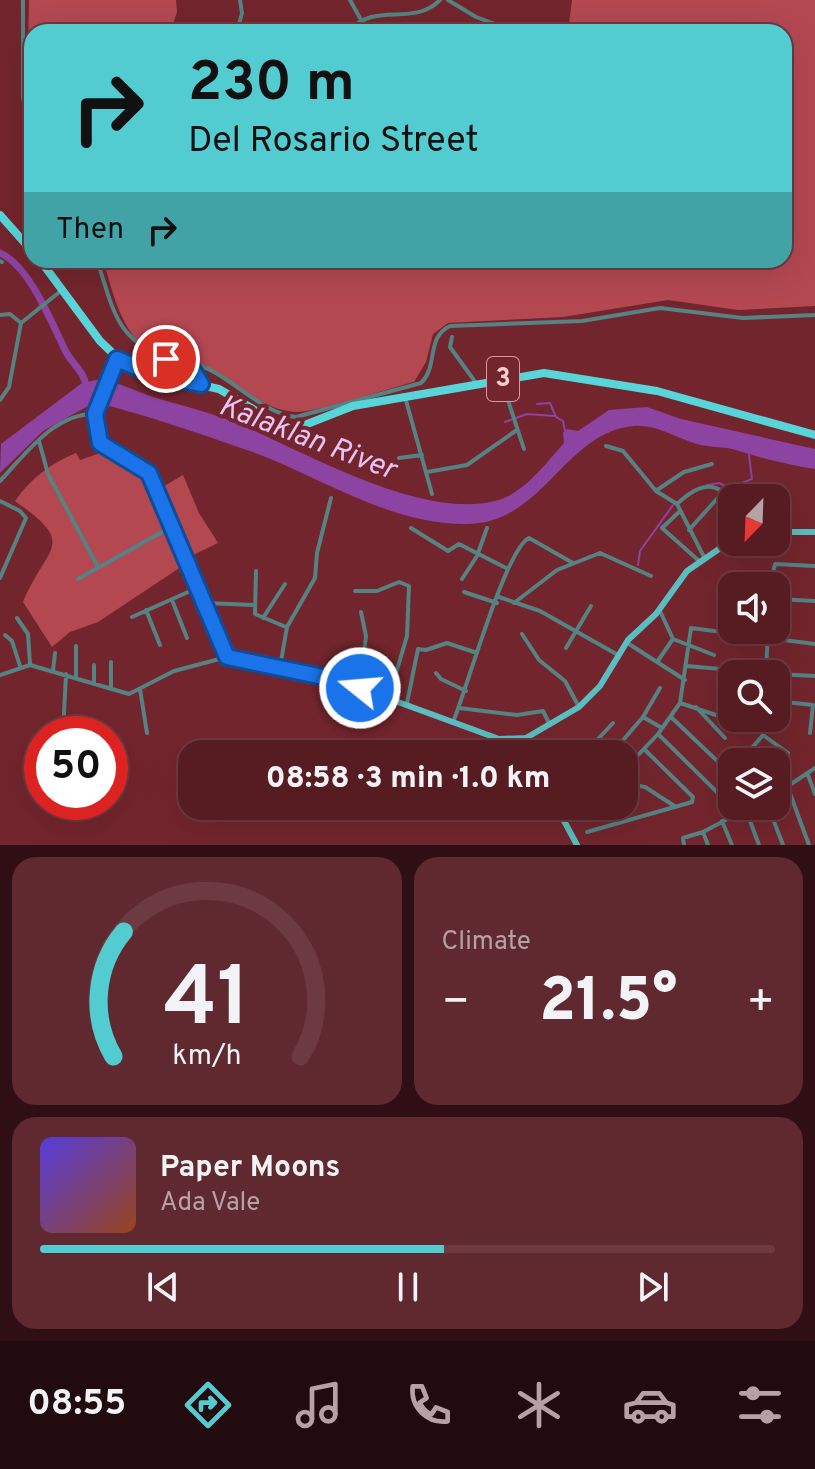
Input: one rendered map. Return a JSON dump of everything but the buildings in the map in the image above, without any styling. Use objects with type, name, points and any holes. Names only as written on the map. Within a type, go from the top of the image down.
[{"type":"highway","points":[[0,215],[24,242]]},
{"type":"highway","name":"3","points":[[47,268],[100,341],[117,359],[155,375],[201,384],[232,396],[271,421],[293,428],[353,406],[544,373],[657,391],[815,435]]},
{"type":"main road","points":[[117,359],[95,414],[100,443],[149,473],[227,657],[360,688],[505,741],[526,738],[579,707],[600,686],[626,642],[659,609],[675,584],[701,558],[718,548]]},
{"type":"main road","points":[[790,532],[815,532]]},
{"type":"main road","points":[[564,820],[577,845]]},
{"type":"street","points":[[23,0],[24,102]]},
{"type":"street","points":[[238,24],[240,0]]},
{"type":"street","points":[[350,0],[360,18]]},
{"type":"street","points":[[355,24],[360,18],[376,12],[421,11],[440,0]]},
{"type":"street","points":[[448,0],[495,24]]},
{"type":"street","points":[[100,268],[114,310],[130,340],[141,348],[192,369],[201,384]]},
{"type":"street","points":[[0,400],[9,387],[21,323],[38,306],[64,289]]},
{"type":"street","points":[[178,363],[201,366],[277,412],[296,417],[421,383],[429,373],[435,338],[450,326],[582,321],[660,308],[743,318],[815,315]]},
{"type":"street","points":[[0,315],[10,314],[21,323]]},
{"type":"street","points":[[452,337],[450,347],[477,385]]},
{"type":"street","points":[[501,379],[524,449]]},
{"type":"street","points":[[405,397],[432,494]]},
{"type":"street","points":[[0,481],[53,428],[82,415],[95,414]]},
{"type":"street","points":[[427,472],[467,465],[517,430]]},
{"type":"street","points":[[39,441],[46,470],[98,567]]},
{"type":"street","points":[[606,446],[623,451],[656,491],[677,504],[701,558]]},
{"type":"street","points":[[399,458],[422,455]]},
{"type":"street","points":[[656,491],[684,472],[712,464]]},
{"type":"street","points":[[677,504],[704,487],[715,487],[723,492],[689,530]]},
{"type":"street","points":[[280,667],[287,627],[315,578],[318,548],[331,498]]},
{"type":"street","points":[[0,501],[20,511],[26,518],[0,578]]},
{"type":"street","points":[[680,511],[662,528],[701,558]]},
{"type":"street","points":[[78,579],[173,526]]},
{"type":"street","points":[[411,528],[448,551],[459,544],[477,556],[508,569]]},
{"type":"street","points":[[462,579],[477,556],[487,528]]},
{"type":"street","points":[[453,722],[517,548],[529,538],[573,563]]},
{"type":"street","points":[[514,603],[573,563],[600,553],[651,576]]},
{"type":"street","points":[[773,572],[775,564],[815,566]]},
{"type":"street","points":[[256,571],[255,614],[287,627]]},
{"type":"street","points":[[355,591],[377,591],[399,582],[409,586],[407,636],[389,697]]},
{"type":"street","points":[[263,618],[285,584]]},
{"type":"street","points":[[132,617],[199,587]]},
{"type":"street","points":[[464,592],[540,611],[618,655]]},
{"type":"street","points":[[172,600],[187,638]]},
{"type":"street","points":[[790,600],[815,601]]},
{"type":"street","points":[[206,603],[253,605]]},
{"type":"street","points":[[566,648],[591,606]]},
{"type":"street","points":[[659,609],[673,639],[714,655]]},
{"type":"street","points":[[146,610],[160,645]]},
{"type":"street","points":[[360,688],[366,636],[361,612]]},
{"type":"street","points":[[17,618],[28,634],[30,665]]},
{"type":"street","points":[[638,755],[680,703],[689,631],[694,628],[718,632]]},
{"type":"street","points":[[522,634],[539,660],[565,681],[579,707]]},
{"type":"street","points":[[5,635],[12,641],[20,666]]},
{"type":"street","points":[[657,662],[673,639]]},
{"type":"street","points":[[790,641],[815,644]]},
{"type":"street","points":[[626,642],[685,680]]},
{"type":"street","points":[[407,703],[418,649],[447,643],[477,653]]},
{"type":"street","points":[[76,646],[76,677]]},
{"type":"street","points":[[53,671],[55,653]]},
{"type":"street","points":[[0,675],[3,670],[30,665],[129,694],[174,671],[227,657]]},
{"type":"street","points":[[111,662],[111,689]]},
{"type":"street","points":[[94,665],[94,684]]},
{"type":"street","points":[[687,666],[718,669]]},
{"type":"street","points":[[436,673],[441,679],[466,691]]},
{"type":"street","points":[[64,716],[66,674]]},
{"type":"street","points":[[790,675],[815,676]]},
{"type":"street","points":[[623,740],[643,717],[660,688]]},
{"type":"street","points":[[140,689],[147,733]]},
{"type":"street","points":[[680,703],[763,733],[782,748]]},
{"type":"street","points":[[790,703],[813,705],[810,733]]},
{"type":"street","points":[[696,707],[725,738]]},
{"type":"street","points":[[459,708],[517,715],[543,711],[550,725]]},
{"type":"street","points":[[643,717],[663,728]]},
{"type":"street","points":[[671,717],[718,760]]},
{"type":"street","points":[[597,740],[613,723]]},
{"type":"street","points":[[751,748],[763,733]]},
{"type":"street","points":[[658,734],[718,793]]},
{"type":"street","points":[[587,832],[692,802],[693,797],[644,749]]},
{"type":"street","points":[[790,787],[815,768]]},
{"type":"street","points":[[808,775],[815,794]]},
{"type":"street","points":[[638,786],[676,807]]},
{"type":"street","points":[[790,793],[809,845]]},
{"type":"street","points":[[750,820],[759,845]]},
{"type":"street","points":[[773,820],[783,845]]},
{"type":"street","points":[[683,843],[722,821],[732,845]]},
{"type":"street","points":[[703,832],[708,845]]},
{"type":"shaded area","points":[[29,0],[176,0],[177,12],[173,24],[29,24]]},
{"type":"shaded area","points":[[572,0],[815,0],[815,306],[738,310],[668,300],[563,317],[448,323],[433,334],[426,362],[414,382],[335,405],[295,412],[269,405],[189,360],[151,350],[143,346],[130,331],[105,268],[792,268],[792,24],[569,24]]},
{"type":"shaded area","points":[[101,379],[234,422],[362,479],[432,501],[465,504],[506,497],[525,485],[541,469],[564,443],[563,433],[567,429],[578,431],[609,410],[647,407],[681,419],[815,449],[815,469],[734,449],[697,444],[658,429],[634,426],[610,432],[589,444],[536,494],[494,520],[467,524],[437,522],[381,507],[244,449],[95,402],[43,431],[0,473],[1,444],[82,383]]},
{"type":"shaded area","points":[[106,451],[147,472],[150,488],[184,565],[98,622],[70,632],[52,647],[23,602],[48,556],[52,537],[46,527],[15,501],[34,479],[58,462],[76,453],[80,460]]},
{"type":"shaded area","points":[[183,475],[199,513],[218,543],[191,556],[161,488]]},
{"type":"waterway","points":[[0,253],[11,260],[30,283],[66,352],[82,374],[86,390]]},
{"type":"waterway","points":[[537,404],[550,403],[556,417],[563,421],[565,431]]},
{"type":"waterway","points":[[505,422],[527,414],[554,416]]},
{"type":"waterway","points":[[707,485],[719,483],[730,488],[752,479],[749,455]]},
{"type":"waterway","points":[[638,565],[640,551],[673,505]]},
{"type":"route","points":[[166,359],[196,371],[201,384],[155,375],[132,368],[117,359],[95,414],[100,443],[110,452],[149,473],[227,657],[338,680],[360,688]]},
{"type":"water label","name":"Kalaklan River","points":[[307,439]]}]
